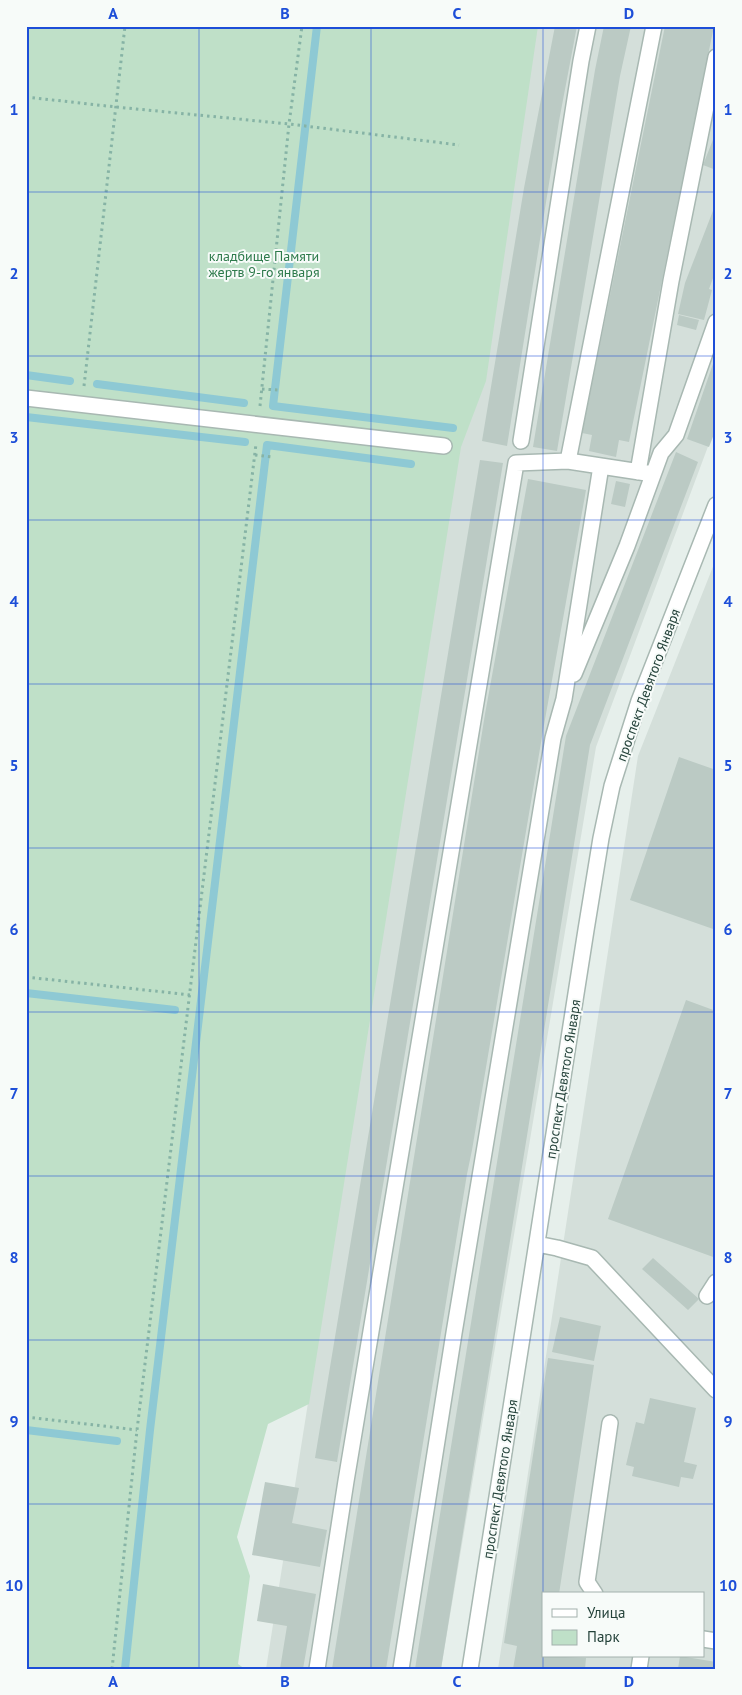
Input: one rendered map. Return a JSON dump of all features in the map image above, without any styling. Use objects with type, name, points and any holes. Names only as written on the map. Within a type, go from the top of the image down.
[{"type":"street","points":[[521,441],[588,26]]},
{"type":"street","points":[[568,461],[654,26]]},
{"type":"street","points":[[401,1669],[553,738],[564,699],[627,546],[645,473],[671,281],[716,57]]},
{"type":"street","points":[[645,473],[676,435],[716,322]]},
{"type":"street","points":[[26,398],[444,446]]},
{"type":"street","points":[[317,1669],[516,463],[568,461],[645,473]]},
{"type":"street","points":[[564,699],[601,466]]},
{"type":"street","name":"проспект Девятого Января","points":[[470,1669],[587,921],[612,786],[639,701],[716,505]]},
{"type":"street","points":[[537,1244],[592,1258],[716,1390]]},
{"type":"street","points":[[707,1296],[716,1282]]},
{"type":"street","points":[[594,1592],[587,1582],[610,1423]]},
{"type":"path","points":[[82,404],[125,26]]},
{"type":"path","points":[[112,1669],[137,1430],[255,455],[289,124],[302,26]]},
{"type":"path","points":[[26,97],[289,124],[459,145]]},
{"type":"path","points":[[262,389],[280,390]]},
{"type":"path","points":[[255,455],[272,457]]},
{"type":"path","points":[[26,977],[191,995]]},
{"type":"path","points":[[26,1418],[137,1430]]},
{"type":"shaded area","points":[[530,26],[716,26],[716,425],[596,747],[441,1669],[266,1669],[459,446]]},
{"type":"shaded area","points":[[716,559],[716,1669],[498,1669],[638,756]]},
{"type":"green space","name":"кладбище Памяти жертв 9-го января","points":[[26,26],[538,26],[486,381],[461,447],[309,1404],[268,1424],[237,1537],[250,1576],[238,1664],[245,1669],[26,1669]]},
{"type":"building","points":[[555,26],[577,26],[559,121],[507,446],[482,441],[524,188]]},
{"type":"building","points":[[604,26],[631,26],[620,76],[557,451],[533,447],[595,70]]},
{"type":"building","points":[[665,26],[714,26],[629,442],[619,440],[616,457],[589,451],[592,435],[582,433]]},
{"type":"building","points":[[716,132],[716,170],[703,165]]},
{"type":"building","points":[[716,203],[716,270],[709,289],[712,290],[704,320],[678,314],[685,283]]},
{"type":"building","points":[[679,315],[699,320],[696,330],[677,325]]},
{"type":"building","points":[[715,358],[716,429],[709,447],[687,439]]},
{"type":"building","points":[[676,452],[698,462],[590,745],[441,1669],[415,1669],[566,736]]},
{"type":"building","points":[[480,460],[503,463],[337,1462],[315,1458]]},
{"type":"building","points":[[528,479],[586,490],[467,1174],[386,1669],[332,1669],[485,714]]},
{"type":"building","points":[[616,481],[630,484],[625,507],[611,504]]},
{"type":"building","points":[[679,757],[716,770],[716,930],[630,900]]},
{"type":"building","points":[[686,1000],[716,1011],[716,1258],[608,1219]]},
{"type":"building","points":[[653,1258],[699,1299],[688,1310],[642,1269]]},
{"type":"building","points":[[560,1317],[601,1326],[594,1361],[552,1352]]},
{"type":"building","points":[[548,1358],[594,1365],[559,1592],[542,1592],[542,1658],[586,1658],[585,1669],[513,1669],[517,1646],[504,1643]]},
{"type":"building","points":[[650,1398],[696,1408],[684,1462],[697,1465],[693,1479],[681,1477],[679,1487],[632,1476],[634,1467],[626,1465],[636,1422],[644,1424]]},
{"type":"building","points":[[265,1482],[299,1488],[292,1523],[327,1530],[320,1567],[252,1555]]},
{"type":"building","points":[[263,1584],[316,1594],[303,1669],[280,1669],[287,1626],[257,1621]]},
{"type":"building","points":[[680,1658],[716,1662],[716,1669],[678,1669]]},
{"type":"waterway","points":[[317,26],[273,406],[453,428]]},
{"type":"waterway","points":[[26,375],[70,381]]},
{"type":"waterway","points":[[97,384],[244,403]]},
{"type":"waterway","points":[[26,417],[245,442]]},
{"type":"waterway","points":[[125,1669],[150,1430],[267,445],[411,464]]},
{"type":"waterway","points":[[26,993],[175,1010]]},
{"type":"waterway","points":[[26,1430],[117,1441]]}]
